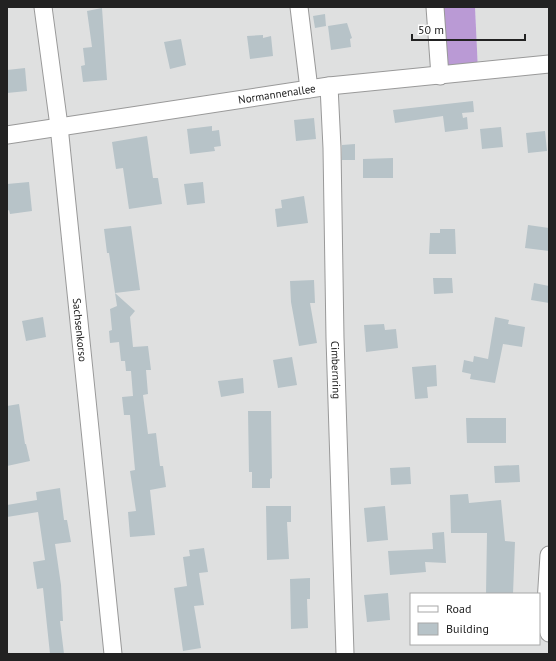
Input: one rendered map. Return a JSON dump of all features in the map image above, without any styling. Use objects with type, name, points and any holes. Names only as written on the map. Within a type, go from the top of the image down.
[{"type":"street","name":"Sachsenkorso","points":[[43,7],[59,126],[114,654]]},
{"type":"street","points":[[299,7],[309,89]]},
{"type":"street","points":[[435,7],[440,76]]},
{"type":"street","name":"Normannenallee","points":[[7,135],[329,86],[549,64]]},
{"type":"street","name":"Cimbernring","points":[[329,86],[332,148],[335,338],[345,654]]},
{"type":"street","points":[[549,555],[545,619],[549,633]]},
{"type":"shaded area","points":[[7,7],[435,7],[478,71],[475,7],[549,7],[549,654],[7,654]]},
{"type":"shaded area","points":[[435,7],[475,7],[478,71],[440,76]]},
{"type":"building","points":[[102,8],[107,80],[83,82],[81,66],[85,65],[83,48],[92,47],[87,11]]},
{"type":"building","points":[[325,14],[326,26],[315,28],[313,16]]},
{"type":"building","points":[[347,23],[352,38],[350,39],[351,47],[331,50],[328,26]]},
{"type":"building","points":[[263,35],[263,38],[271,36],[273,56],[250,59],[247,36]]},
{"type":"building","points":[[181,39],[186,65],[170,69],[164,42]]},
{"type":"building","points":[[25,68],[27,91],[7,93],[7,70]]},
{"type":"building","points":[[473,101],[474,112],[462,113],[463,118],[467,117],[468,129],[445,132],[443,116],[395,123],[393,110]]},
{"type":"building","points":[[314,118],[316,139],[296,141],[294,120]]},
{"type":"building","points":[[212,126],[212,131],[219,130],[221,146],[214,147],[215,151],[190,154],[187,129]]},
{"type":"building","points":[[501,127],[503,147],[482,149],[480,129]]},
{"type":"building","points":[[545,131],[547,151],[528,153],[526,133]]},
{"type":"building","points":[[147,136],[153,178],[158,178],[162,204],[129,209],[123,168],[116,169],[112,142]]},
{"type":"building","points":[[355,144],[355,160],[342,160],[342,145]]},
{"type":"building","points":[[393,158],[393,178],[363,178],[363,159]]},
{"type":"building","points":[[29,182],[32,211],[10,214],[9,210],[7,211],[7,184]]},
{"type":"building","points":[[203,182],[205,203],[187,205],[184,184]]},
{"type":"building","points":[[304,196],[308,223],[277,227],[275,209],[282,208],[281,200]]},
{"type":"building","points":[[528,225],[549,228],[549,251],[525,248]]},
{"type":"building","points":[[131,226],[140,290],[115,293],[104,229]]},
{"type":"building","points":[[440,229],[455,229],[456,254],[429,254],[430,233],[440,233]]},
{"type":"building","points":[[433,278],[452,278],[453,293],[434,294]]},
{"type":"building","points":[[314,280],[315,303],[310,303],[317,343],[299,346],[291,302],[290,281]]},
{"type":"building","points":[[534,283],[549,286],[549,303],[531,300]]},
{"type":"building","points":[[115,293],[135,311],[130,317],[133,347],[148,346],[151,370],[146,370],[148,394],[143,395],[148,434],[156,433],[160,466],[163,466],[166,487],[150,490],[155,535],[130,537],[128,512],[136,511],[130,471],[135,470],[130,415],[124,415],[122,397],[133,396],[131,371],[126,371],[125,361],[121,361],[119,342],[110,343],[109,331],[112,330],[110,309],[117,306]]},
{"type":"building","points":[[43,317],[46,337],[26,341],[22,321]]},
{"type":"building","points":[[495,317],[509,320],[508,324],[525,327],[522,347],[503,344],[495,383],[470,379],[471,374],[462,372],[464,360],[473,362],[474,356],[488,359]]},
{"type":"building","points":[[384,324],[385,330],[396,329],[398,348],[366,352],[364,325]]},
{"type":"building","points":[[292,357],[297,385],[278,388],[273,360]]},
{"type":"building","points":[[436,365],[437,386],[427,387],[428,398],[415,399],[412,367]]},
{"type":"building","points":[[243,378],[244,393],[221,397],[218,381]]},
{"type":"building","points":[[19,404],[25,444],[30,461],[7,466],[7,406]]},
{"type":"building","points":[[248,411],[271,411],[272,478],[270,479],[270,488],[252,488],[252,472],[249,472]]},
{"type":"building","points":[[466,418],[506,418],[506,443],[467,443]]},
{"type":"building","points":[[519,465],[520,482],[495,483],[494,466]]},
{"type":"building","points":[[410,467],[411,484],[391,485],[390,468]]},
{"type":"building","points":[[60,488],[64,520],[67,520],[71,542],[55,544],[61,585],[63,621],[60,621],[64,654],[50,654],[43,588],[37,589],[33,562],[45,560],[38,512],[7,517],[7,505],[37,500],[36,492]]},
{"type":"building","points":[[468,494],[469,503],[501,500],[505,541],[515,542],[513,593],[486,593],[487,533],[451,533],[450,495]]},
{"type":"building","points":[[266,506],[291,506],[291,522],[287,522],[289,559],[267,560]]},
{"type":"building","points":[[385,506],[388,540],[367,542],[364,508]]},
{"type":"building","points":[[444,532],[446,563],[425,562],[426,572],[390,575],[388,551],[433,549],[432,533]]},
{"type":"building","points":[[204,548],[208,572],[199,573],[204,605],[194,606],[201,648],[183,651],[174,588],[187,586],[183,557],[190,556],[189,550]]},
{"type":"building","points":[[310,578],[310,599],[307,599],[308,628],[291,629],[290,579]]},
{"type":"building","points":[[388,593],[390,620],[367,622],[364,595]]}]
